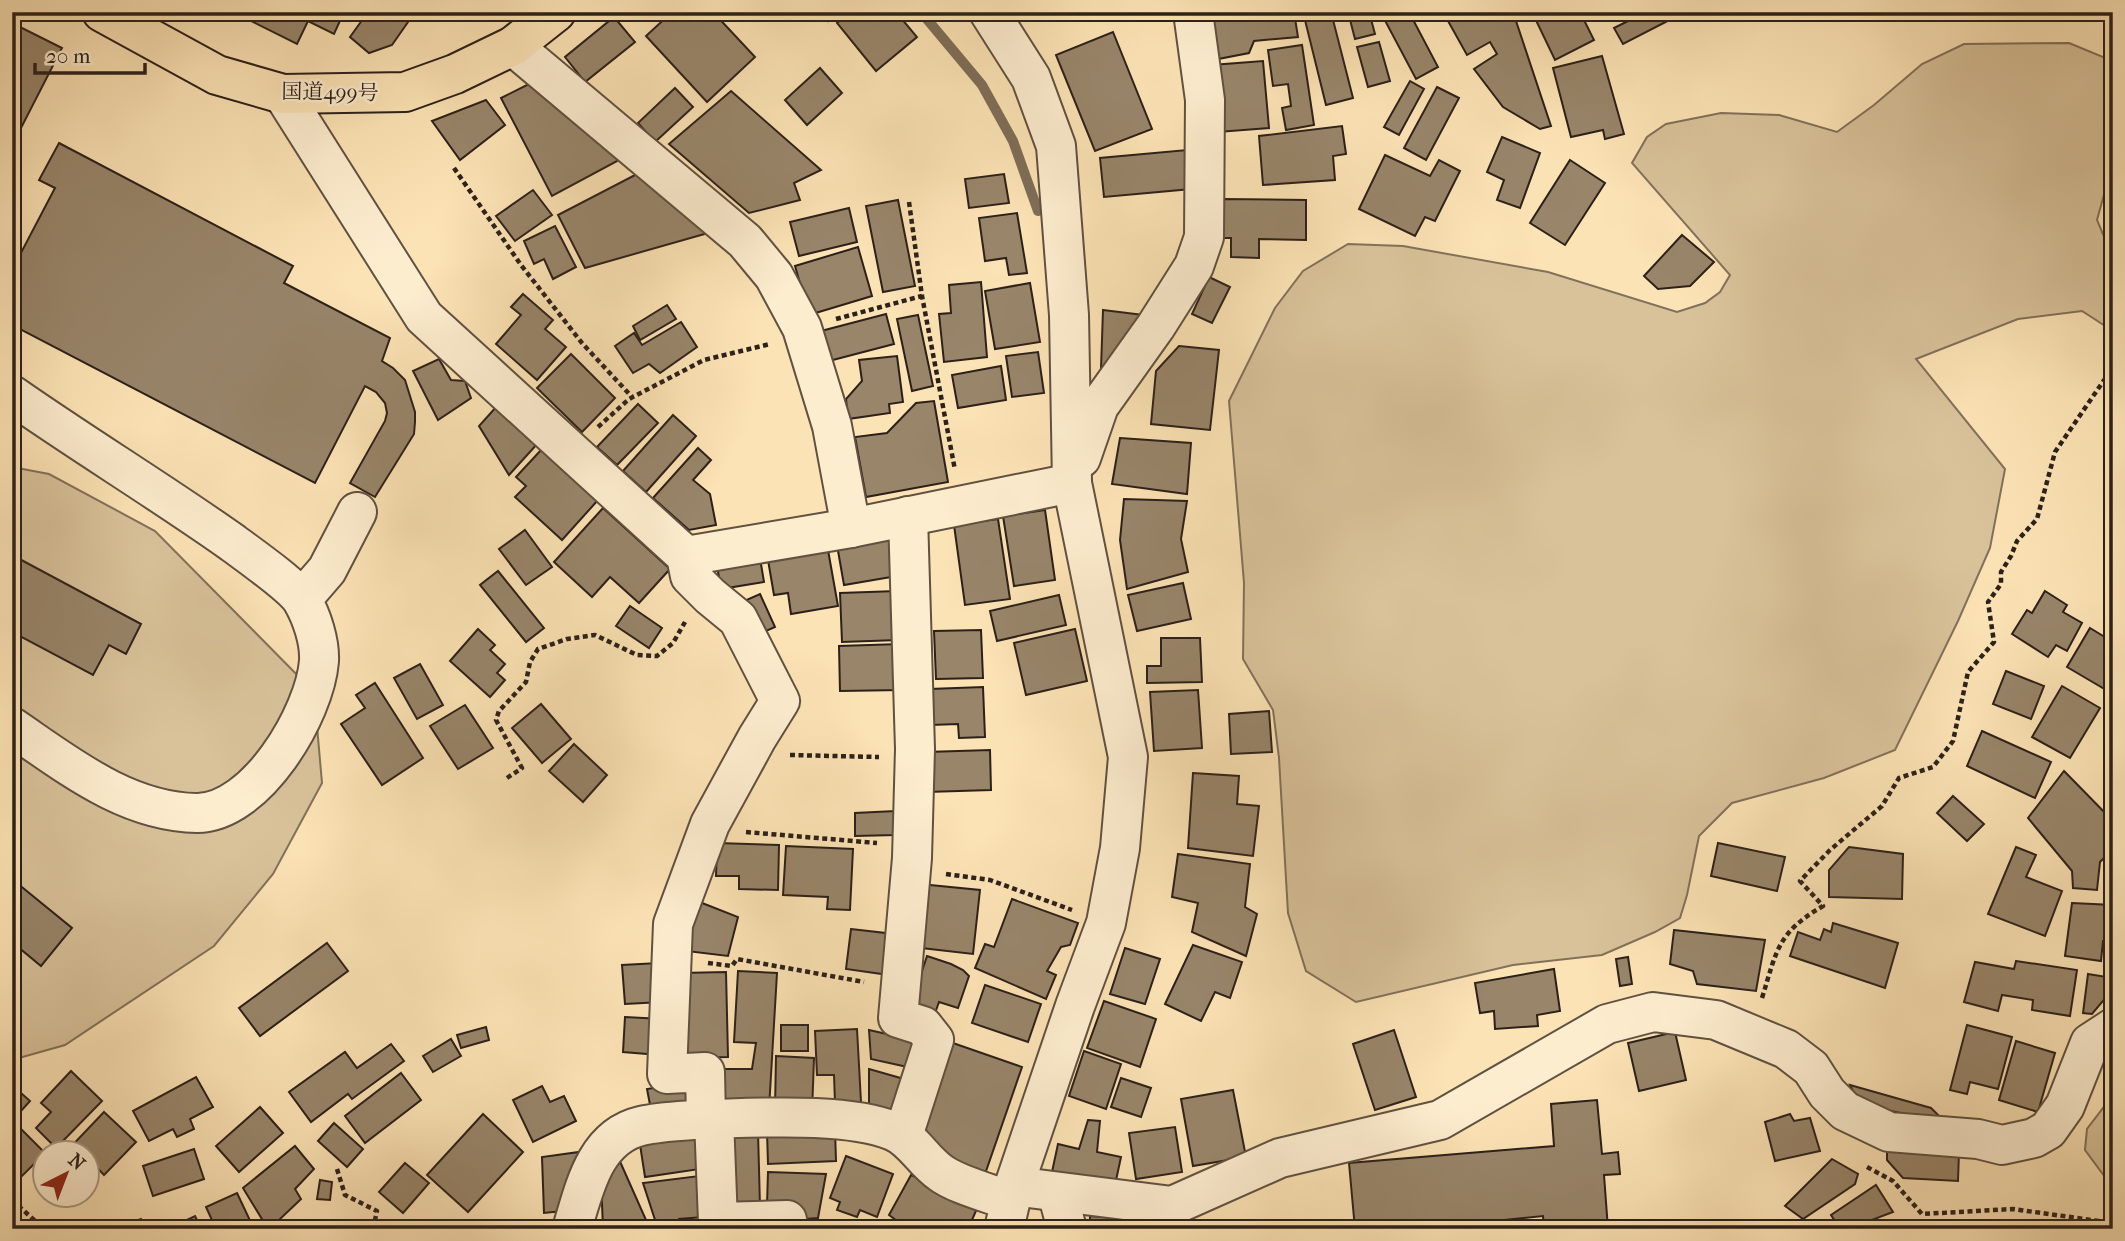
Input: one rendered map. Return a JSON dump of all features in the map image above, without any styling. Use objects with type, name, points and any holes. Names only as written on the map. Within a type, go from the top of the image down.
[{"type":"highway","name":"国道499号","points":[[102,12],[217,75],[283,94],[405,92],[455,74],[513,46],[556,12]]},
{"type":"street","points":[[989,12],[1031,78],[1056,146],[1069,315],[1072,483],[1128,757],[1120,848],[1106,923],[1075,1006],[1009,1205]]},
{"type":"street","points":[[1072,483],[1099,406],[1194,266],[1204,237],[1205,100],[1193,12]]},
{"type":"street","points":[[513,46],[745,241],[774,276],[803,332],[832,426],[852,528]]},
{"type":"street","points":[[283,94],[424,317],[686,556],[690,576],[738,619],[780,701],[707,831],[673,923],[667,1074],[705,1072],[718,1222],[787,1220],[789,1229]]},
{"type":"street","points":[[12,395],[193,514],[257,560],[302,599],[316,635],[319,660],[314,687],[302,721],[285,748],[261,777],[238,798],[217,810],[198,813],[155,807],[100,787],[12,727]]},
{"type":"street","points":[[686,556],[852,528],[1072,483]]},
{"type":"street","points":[[302,599],[327,570],[357,512]]},
{"type":"street","points":[[903,1136],[934,1040],[923,1026],[898,1018],[911,858],[915,757],[908,516]]},
{"type":"street","points":[[572,1229],[591,1169],[602,1152],[619,1137],[640,1126],[710,1119],[818,1119],[861,1123],[891,1130],[903,1136],[942,1174],[1009,1205],[1057,1192],[1172,1206],[1280,1158],[1440,1120],[1607,1024],[1653,1012],[1716,1020],[1786,1049],[1811,1068],[1827,1093],[1845,1111],[1889,1132],[1978,1139],[2002,1145],[2034,1138],[2048,1130],[2065,1106],[2090,1043],[2113,1028]]},
{"type":"street","points":[[1057,1192],[1067,1229]]},
{"type":"path","points":[[454,168],[521,264],[582,343],[632,397]]},
{"type":"path","points":[[909,202],[922,296],[961,506]]},
{"type":"path","points":[[573,453],[610,413],[632,397],[704,360],[922,296]]},
{"type":"path","points":[[1750,1033],[1779,944],[1800,920],[1823,906],[1800,881],[1830,850],[1882,806],[1899,778],[1933,766],[1953,741],[1968,672],[1994,642],[1988,602],[2001,584],[2001,572],[2017,541],[2037,519],[2054,452],[2113,367]]},
{"type":"path","points":[[507,778],[522,768],[496,720],[499,711],[526,682],[530,662],[538,649],[567,639],[595,635],[637,655],[657,656],[673,643],[680,628],[710,596]]},
{"type":"path","points":[[754,744],[778,755],[915,757]]},
{"type":"path","points":[[707,831],[780,834],[911,858],[990,880],[1106,923]]},
{"type":"path","points":[[671,958],[733,966],[737,959],[899,988]]},
{"type":"path","points":[[337,1169],[345,1195],[377,1210],[373,1229]]},
{"type":"path","points":[[12,1200],[44,1229]]},
{"type":"path","points":[[1922,1214],[2013,1209],[2113,1223]]},
{"type":"shaded area","points":[[2069,43],[2108,59],[2113,64],[2113,162],[2097,220],[2113,258],[2113,331],[2082,311],[2018,319],[1916,359],[2005,469],[1990,548],[1958,621],[1895,750],[1824,778],[1732,803],[1699,836],[1680,918],[1602,955],[1513,965],[1356,1002],[1306,971],[1288,913],[1279,758],[1273,710],[1243,659],[1244,583],[1229,401],[1275,308],[1303,271],[1348,244],[1403,246],[1548,272],[1677,312],[1705,303],[1720,292],[1730,275],[1632,163],[1647,137],[1666,124],[1721,113],[1779,115],[1837,132],[1922,64],[1964,44]]},
{"type":"shaded area","points":[[12,467],[49,474],[155,531],[314,692],[322,783],[273,874],[214,946],[65,1045],[12,1060]]},
{"type":"shaded area","points":[[2113,1095],[2113,1188],[2085,1150],[2087,1129]]},
{"type":"building","points":[[233,12],[344,12],[334,34],[308,21],[297,44]]},
{"type":"building","points":[[368,12],[415,12],[392,45],[369,53],[350,37]]},
{"type":"building","points":[[672,12],[713,12],[755,57],[707,102],[646,36]]},
{"type":"building","points":[[821,12],[839,12],[828,21]]},
{"type":"building","points":[[850,12],[896,12],[917,37],[876,71],[837,23]]},
{"type":"building","points":[[1207,12],[1294,12],[1298,37],[1254,41],[1249,53],[1213,60]]},
{"type":"building","points":[[1303,12],[1331,12],[1353,98],[1326,105]]},
{"type":"building","points":[[1348,12],[1369,12],[1375,34],[1355,39]]},
{"type":"building","points":[[1409,12],[1438,67],[1416,79],[1381,13]]},
{"type":"building","points":[[1443,12],[1513,12],[1551,126],[1540,129],[1503,107],[1474,69],[1497,54],[1490,42],[1467,55]]},
{"type":"building","points":[[1532,12],[1580,12],[1594,40],[1555,60]]},
{"type":"building","points":[[1638,12],[1685,12],[1623,44],[1614,28],[1640,15]]},
{"type":"building","points":[[614,17],[635,42],[585,82],[565,57]]},
{"type":"building","points":[[12,23],[62,48],[20,130],[12,126]]},
{"type":"building","points":[[1113,32],[1152,129],[1095,151],[1056,55]]},
{"type":"building","points":[[1379,42],[1390,81],[1368,87],[1357,47]]},
{"type":"building","points":[[1302,45],[1314,125],[1286,130],[1282,108],[1291,106],[1288,84],[1273,86],[1268,50]]},
{"type":"building","points":[[1602,56],[1624,134],[1605,139],[1603,130],[1571,137],[1553,68]]},
{"type":"building","points":[[1263,61],[1269,128],[1218,132],[1212,65]]},
{"type":"building","points":[[820,68],[842,93],[807,125],[785,100]]},
{"type":"building","points":[[1410,81],[1424,89],[1399,135],[1384,127]]},
{"type":"building","points":[[529,84],[619,160],[552,196],[501,98]]},
{"type":"building","points":[[1437,87],[1459,98],[1426,160],[1404,148]]},
{"type":"building","points":[[675,88],[693,107],[655,142],[638,123]]},
{"type":"building","points":[[731,91],[821,170],[794,183],[800,200],[749,213],[669,144]]},
{"type":"building","points":[[486,100],[505,125],[460,160],[432,121]]},
{"type":"building","points":[[1342,126],[1346,154],[1333,156],[1335,180],[1263,185],[1259,136]]},
{"type":"building","points":[[1502,137],[1540,153],[1520,208],[1497,200],[1504,180],[1487,172]]},
{"type":"building","points":[[59,143],[293,266],[284,283],[390,338],[382,361],[405,380],[415,412],[414,434],[375,497],[350,483],[387,413],[385,403],[376,392],[365,386],[315,483],[12,325],[12,270],[55,188],[39,180]]},
{"type":"building","points":[[1187,150],[1191,189],[1104,197],[1100,158]]},
{"type":"building","points":[[1385,155],[1430,176],[1439,160],[1460,171],[1435,221],[1425,217],[1415,236],[1359,209]]},
{"type":"building","points":[[1570,160],[1605,183],[1565,245],[1530,223]]},
{"type":"building","points":[[637,174],[708,233],[585,268],[558,215]]},
{"type":"building","points":[[1004,174],[1009,203],[969,208],[965,179]]},
{"type":"building","points":[[533,190],[552,215],[515,241],[496,216]]},
{"type":"building","points":[[1223,199],[1306,200],[1306,240],[1259,239],[1259,258],[1231,257],[1231,238],[1222,238]]},
{"type":"building","points":[[898,200],[915,286],[883,292],[866,206]]},
{"type":"building","points":[[849,208],[857,242],[799,256],[790,222]]},
{"type":"building","points":[[1017,213],[1027,273],[1009,275],[1006,258],[985,261],[979,218]]},
{"type":"building","points":[[555,226],[576,267],[553,279],[544,259],[534,264],[524,241]]},
{"type":"building","points":[[1682,235],[1714,262],[1690,286],[1658,289],[1644,276]]},
{"type":"building","points":[[858,247],[872,296],[809,315],[795,266]]},
{"type":"building","points":[[1209,277],[1230,287],[1212,323],[1192,314]]},
{"type":"building","points":[[981,282],[987,357],[944,362],[939,314],[951,313],[949,285]]},
{"type":"building","points":[[1030,283],[1040,342],[995,349],[985,291]]},
{"type":"building","points":[[523,294],[553,320],[545,329],[566,347],[537,380],[496,344],[521,315],[511,307]]},
{"type":"building","points":[[667,305],[676,319],[640,340],[633,326]]},
{"type":"building","points":[[1103,310],[1152,316],[1109,372],[1101,369]]},
{"type":"building","points":[[886,314],[894,344],[829,361],[821,331]]},
{"type":"building","points":[[918,315],[933,386],[912,391],[897,319]]},
{"type":"building","points":[[681,322],[697,347],[660,373],[649,364],[633,373],[615,346],[634,333],[642,345]]},
{"type":"building","points":[[1179,346],[1219,350],[1210,430],[1151,424],[1156,371]]},
{"type":"building","points":[[1038,352],[1044,393],[1012,397],[1006,356]]},
{"type":"building","points":[[571,354],[615,398],[582,432],[537,388]]},
{"type":"building","points":[[897,356],[903,402],[889,404],[890,413],[848,419],[846,399],[862,381],[859,360]]},
{"type":"building","points":[[439,359],[451,380],[465,381],[471,398],[438,420],[413,371]]},
{"type":"building","points":[[1001,366],[1006,400],[958,408],[952,375]]},
{"type":"building","points":[[934,401],[948,482],[866,497],[855,437],[887,433],[916,403]]},
{"type":"building","points":[[638,404],[658,423],[617,465],[597,447]]},
{"type":"building","points":[[497,406],[538,443],[509,475],[479,426]]},
{"type":"building","points":[[673,415],[696,436],[646,492],[623,471]]},
{"type":"building","points":[[1120,438],[1191,443],[1187,494],[1112,484]]},
{"type":"building","points":[[698,448],[711,460],[693,480],[710,494],[716,525],[689,530],[653,498]]},
{"type":"building","points":[[542,449],[598,500],[562,540],[515,497],[526,486],[516,477]]},
{"type":"building","points":[[1124,499],[1187,501],[1181,539],[1188,572],[1127,589],[1120,540]]},
{"type":"building","points":[[603,508],[670,569],[639,603],[610,577],[592,597],[554,562]]},
{"type":"building","points":[[1045,510],[1055,580],[1014,586],[1003,516]]},
{"type":"building","points":[[998,519],[1010,599],[965,605],[954,525]]},
{"type":"building","points":[[525,530],[552,567],[526,585],[499,549]]},
{"type":"building","points":[[895,535],[903,575],[844,585],[837,545]]},
{"type":"building","points":[[828,550],[838,606],[791,614],[788,593],[774,595],[768,560]]},
{"type":"building","points":[[12,555],[141,624],[126,654],[109,645],[93,675],[12,632]]},
{"type":"building","points":[[760,558],[764,582],[721,589],[717,566]]},
{"type":"building","points":[[498,571],[544,628],[526,642],[480,585]]},
{"type":"building","points":[[1183,583],[1191,619],[1137,631],[1128,595]]},
{"type":"building","points":[[897,591],[899,640],[842,642],[840,593]]},
{"type":"building","points":[[2045,591],[2067,605],[2063,612],[2082,623],[2067,651],[2056,645],[2048,657],[2012,634],[2027,610],[2032,613]]},
{"type":"building","points":[[760,594],[775,627],[757,635],[742,602]]},
{"type":"building","points":[[1059,595],[1066,625],[997,641],[990,611]]},
{"type":"building","points":[[630,606],[662,628],[649,648],[616,626]]},
{"type":"building","points":[[2090,628],[2113,642],[2113,694],[2067,667]]},
{"type":"building","points":[[478,629],[495,645],[490,650],[505,664],[497,673],[505,680],[490,697],[450,661]]},
{"type":"building","points":[[1075,629],[1087,681],[1026,695],[1014,643]]},
{"type":"building","points":[[981,630],[983,678],[936,679],[934,631]]},
{"type":"building","points":[[1161,638],[1200,638],[1202,682],[1147,683],[1147,666],[1161,666]]},
{"type":"building","points":[[900,644],[902,690],[840,691],[839,646]]},
{"type":"building","points":[[420,664],[443,705],[417,719],[394,678]]},
{"type":"building","points":[[2006,671],[2044,686],[2031,719],[1993,704]]},
{"type":"building","points":[[375,683],[423,758],[382,785],[341,724],[365,708],[356,695]]},
{"type":"building","points":[[2062,686],[2100,708],[2070,758],[2032,737]]},
{"type":"building","points":[[983,687],[985,737],[959,738],[958,724],[931,725],[930,689]]},
{"type":"building","points":[[1198,690],[1202,748],[1154,751],[1150,692]]},
{"type":"building","points":[[541,704],[571,739],[542,763],[512,728]]},
{"type":"building","points":[[465,705],[493,748],[458,769],[430,726]]},
{"type":"building","points":[[1269,711],[1272,752],[1231,754],[1229,714]]},
{"type":"building","points":[[1982,731],[2051,762],[2035,798],[1967,766]]},
{"type":"building","points":[[574,744],[607,775],[583,802],[549,771]]},
{"type":"building","points":[[990,750],[991,790],[927,792],[926,752]]},
{"type":"building","points":[[2064,771],[2113,821],[2113,849],[2100,862],[2097,890],[2073,888],[2072,871],[2028,818]]},
{"type":"building","points":[[1193,773],[1239,776],[1237,804],[1259,806],[1253,856],[1188,848]]},
{"type":"building","points":[[1953,796],[1984,824],[1967,841],[1937,813]]},
{"type":"building","points":[[895,811],[896,835],[855,836],[855,813]]},
{"type":"building","points":[[717,843],[779,845],[778,890],[739,889],[739,876],[716,876]]},
{"type":"building","points":[[1718,843],[1785,857],[1777,891],[1711,876]]},
{"type":"building","points":[[786,846],[853,849],[850,910],[827,909],[828,897],[783,895]]},
{"type":"building","points":[[1849,847],[1903,854],[1902,899],[1829,897],[1829,870]]},
{"type":"building","points":[[2016,847],[2036,855],[2026,877],[2062,891],[2045,936],[1988,914]]},
{"type":"building","points":[[1178,854],[1250,864],[1245,907],[1257,914],[1246,956],[1192,932],[1198,903],[1172,897]]},
{"type":"building","points":[[12,879],[72,928],[41,966],[12,942]]},
{"type":"building","points":[[920,884],[980,890],[973,954],[913,947]]},
{"type":"building","points":[[1012,899],[1078,923],[1070,945],[1061,947],[1047,971],[1056,975],[1046,999],[975,968],[985,944],[994,947]]},
{"type":"building","points":[[697,901],[738,917],[728,956],[678,950]]},
{"type":"building","points":[[2072,903],[2113,905],[2113,942],[2103,941],[2101,961],[2065,956]]},
{"type":"building","points":[[1833,923],[1898,943],[1885,988],[1790,956],[1798,932],[1820,940],[1824,929],[1831,932]]},
{"type":"building","points":[[851,929],[894,934],[889,975],[846,969]]},
{"type":"building","points":[[1674,930],[1765,940],[1756,991],[1697,984],[1693,971],[1670,964]]},
{"type":"building","points":[[327,943],[348,971],[260,1036],[239,1008]]},
{"type":"building","points":[[1193,945],[1242,962],[1230,998],[1215,992],[1201,1021],[1165,1004]]},
{"type":"building","points":[[1125,948],[1160,959],[1145,1004],[1110,994]]},
{"type":"building","points":[[927,956],[951,964],[969,976],[958,1008],[939,1002],[934,1016],[910,1008]]},
{"type":"building","points":[[1628,957],[1632,984],[1620,986],[1616,959]]},
{"type":"building","points":[[2016,961],[2077,970],[2070,1016],[2032,1010],[2033,1000],[2002,995],[1998,1011],[1964,1002],[1975,962],[2014,969]]},
{"type":"building","points":[[659,963],[662,1002],[625,1004],[622,965]]},
{"type":"building","points":[[1554,969],[1560,1011],[1537,1015],[1538,1026],[1495,1029],[1494,1011],[1480,1013],[1475,983]]},
{"type":"building","points":[[738,971],[777,973],[769,1109],[713,1111],[711,1069],[752,1069],[756,1043],[734,1042]]},
{"type":"building","points":[[726,972],[728,1057],[683,1058],[681,973]]},
{"type":"building","points":[[2088,974],[2113,978],[2113,989],[2092,1014],[2083,1013]]},
{"type":"building","points":[[985,985],[1041,1004],[1028,1042],[972,1023]]},
{"type":"building","points":[[1104,1001],[1156,1019],[1140,1067],[1087,1048]]},
{"type":"building","points":[[625,1017],[662,1019],[659,1055],[623,1052]]},
{"type":"building","points":[[781,1025],[808,1025],[808,1051],[781,1051]]},
{"type":"building","points":[[1967,1025],[2012,1037],[1998,1089],[1970,1082],[1967,1094],[1950,1090]]},
{"type":"building","points":[[486,1027],[489,1040],[461,1048],[457,1035]]},
{"type":"building","points":[[857,1029],[861,1102],[835,1103],[834,1075],[817,1075],[815,1031]]},
{"type":"building","points":[[869,1030],[918,1041],[912,1068],[871,1059]]},
{"type":"building","points":[[1394,1030],[1416,1097],[1375,1110],[1353,1044]]},
{"type":"building","points":[[1675,1032],[1686,1080],[1639,1091],[1628,1043]]},
{"type":"building","points":[[451,1039],[461,1056],[433,1072],[423,1056]]},
{"type":"building","points":[[2016,1041],[2055,1053],[2038,1112],[1999,1100]]},
{"type":"building","points":[[950,1042],[1022,1067],[984,1177],[913,1137]]},
{"type":"building","points":[[391,1044],[404,1061],[352,1099],[348,1094],[311,1122],[289,1092],[345,1052],[357,1068]]},
{"type":"building","points":[[1084,1051],[1121,1064],[1106,1109],[1069,1096]]},
{"type":"building","points":[[776,1056],[814,1058],[812,1112],[775,1110]]},
{"type":"building","points":[[869,1069],[911,1081],[897,1117],[869,1106]]},
{"type":"building","points":[[71,1071],[102,1101],[64,1140],[48,1140],[36,1128],[51,1112],[41,1103]]},
{"type":"building","points":[[401,1073],[421,1100],[365,1143],[345,1116]]},
{"type":"building","points":[[196,1077],[213,1107],[190,1119],[194,1129],[177,1137],[173,1129],[149,1141],[133,1111]]},
{"type":"building","points":[[1121,1078],[1151,1088],[1141,1117],[1111,1107]]},
{"type":"building","points":[[692,1082],[697,1107],[652,1115],[647,1089]]},
{"type":"building","points":[[12,1085],[30,1101],[12,1121]]},
{"type":"building","points":[[1850,1085],[1931,1108],[1941,1118],[1928,1119],[1859,1104]]},
{"type":"building","points":[[542,1086],[550,1102],[564,1096],[576,1121],[533,1142],[513,1100]]},
{"type":"building","points":[[1233,1090],[1246,1157],[1193,1166],[1181,1099]]},
{"type":"building","points":[[1597,1100],[1602,1154],[1618,1152],[1620,1174],[1604,1175],[1608,1229],[1544,1229],[1543,1216],[1417,1229],[1355,1229],[1349,1163],[1554,1146],[1551,1104]]},
{"type":"building","points":[[260,1107],[283,1133],[239,1172],[216,1146]]},
{"type":"building","points":[[104,1112],[136,1142],[104,1175],[102,1140],[77,1140]]},
{"type":"building","points":[[483,1114],[523,1152],[468,1212],[427,1175]]},
{"type":"building","points":[[1790,1114],[1794,1121],[1810,1118],[1820,1151],[1775,1161],[1765,1122]]},
{"type":"building","points":[[1088,1120],[1100,1121],[1097,1152],[1121,1157],[1115,1185],[1052,1172],[1058,1144],[1079,1149]]},
{"type":"building","points":[[334,1123],[363,1149],[347,1167],[318,1141]]},
{"type":"building","points":[[1175,1127],[1182,1172],[1136,1179],[1129,1133]]},
{"type":"building","points":[[22,1130],[32,1140],[32,1166],[13,1185],[12,1140]]},
{"type":"building","points":[[699,1130],[700,1169],[645,1177],[639,1138]]},
{"type":"building","points":[[835,1130],[836,1161],[768,1164],[767,1132]]},
{"type":"building","points":[[758,1131],[760,1207],[727,1208],[725,1132]]},
{"type":"building","points":[[295,1146],[314,1169],[295,1189],[301,1199],[280,1219],[283,1229],[268,1229],[243,1188]]},
{"type":"building","points":[[1887,1148],[1959,1152],[1958,1181],[1903,1178],[1887,1160]]},
{"type":"building","points":[[194,1149],[204,1179],[153,1196],[143,1166]]},
{"type":"building","points":[[579,1152],[580,1176],[563,1211],[544,1213],[542,1157]]},
{"type":"building","points":[[846,1156],[893,1174],[877,1217],[860,1210],[857,1217],[837,1210],[840,1202],[830,1198]]},
{"type":"building","points":[[618,1157],[650,1229],[603,1229],[601,1178]]},
{"type":"building","points":[[1832,1159],[1858,1174],[1855,1184],[1803,1219],[1785,1206]]},
{"type":"building","points":[[405,1163],[429,1183],[403,1213],[379,1192]]},
{"type":"building","points":[[768,1172],[826,1174],[818,1218],[805,1219],[802,1208],[767,1205]]},
{"type":"building","points":[[911,1175],[979,1204],[968,1229],[908,1229],[889,1215]]},
{"type":"building","points":[[699,1176],[704,1217],[679,1219],[677,1229],[658,1229],[643,1183]]},
{"type":"building","points":[[320,1180],[332,1182],[330,1200],[317,1199]]},
{"type":"building","points":[[1876,1185],[1893,1212],[1848,1229],[1840,1229],[1831,1215]]},
{"type":"building","points":[[237,1193],[254,1229],[216,1229],[206,1207]]},
{"type":"building","points":[[195,1216],[201,1229],[170,1229],[170,1228]]},
{"type":"building","points":[[1090,1216],[1149,1220],[1149,1229],[1090,1229]]},
{"type":"building","points":[[141,1219],[145,1229],[112,1229]]},
{"type":"building","points":[[1197,1220],[1197,1229],[1163,1229],[1163,1221]]},
{"type":"building","points":[[843,1226],[893,1226],[892,1229],[843,1229]]},
{"type":"waterway","points":[[921,12],[982,85],[1013,141],[1038,211]]}]
